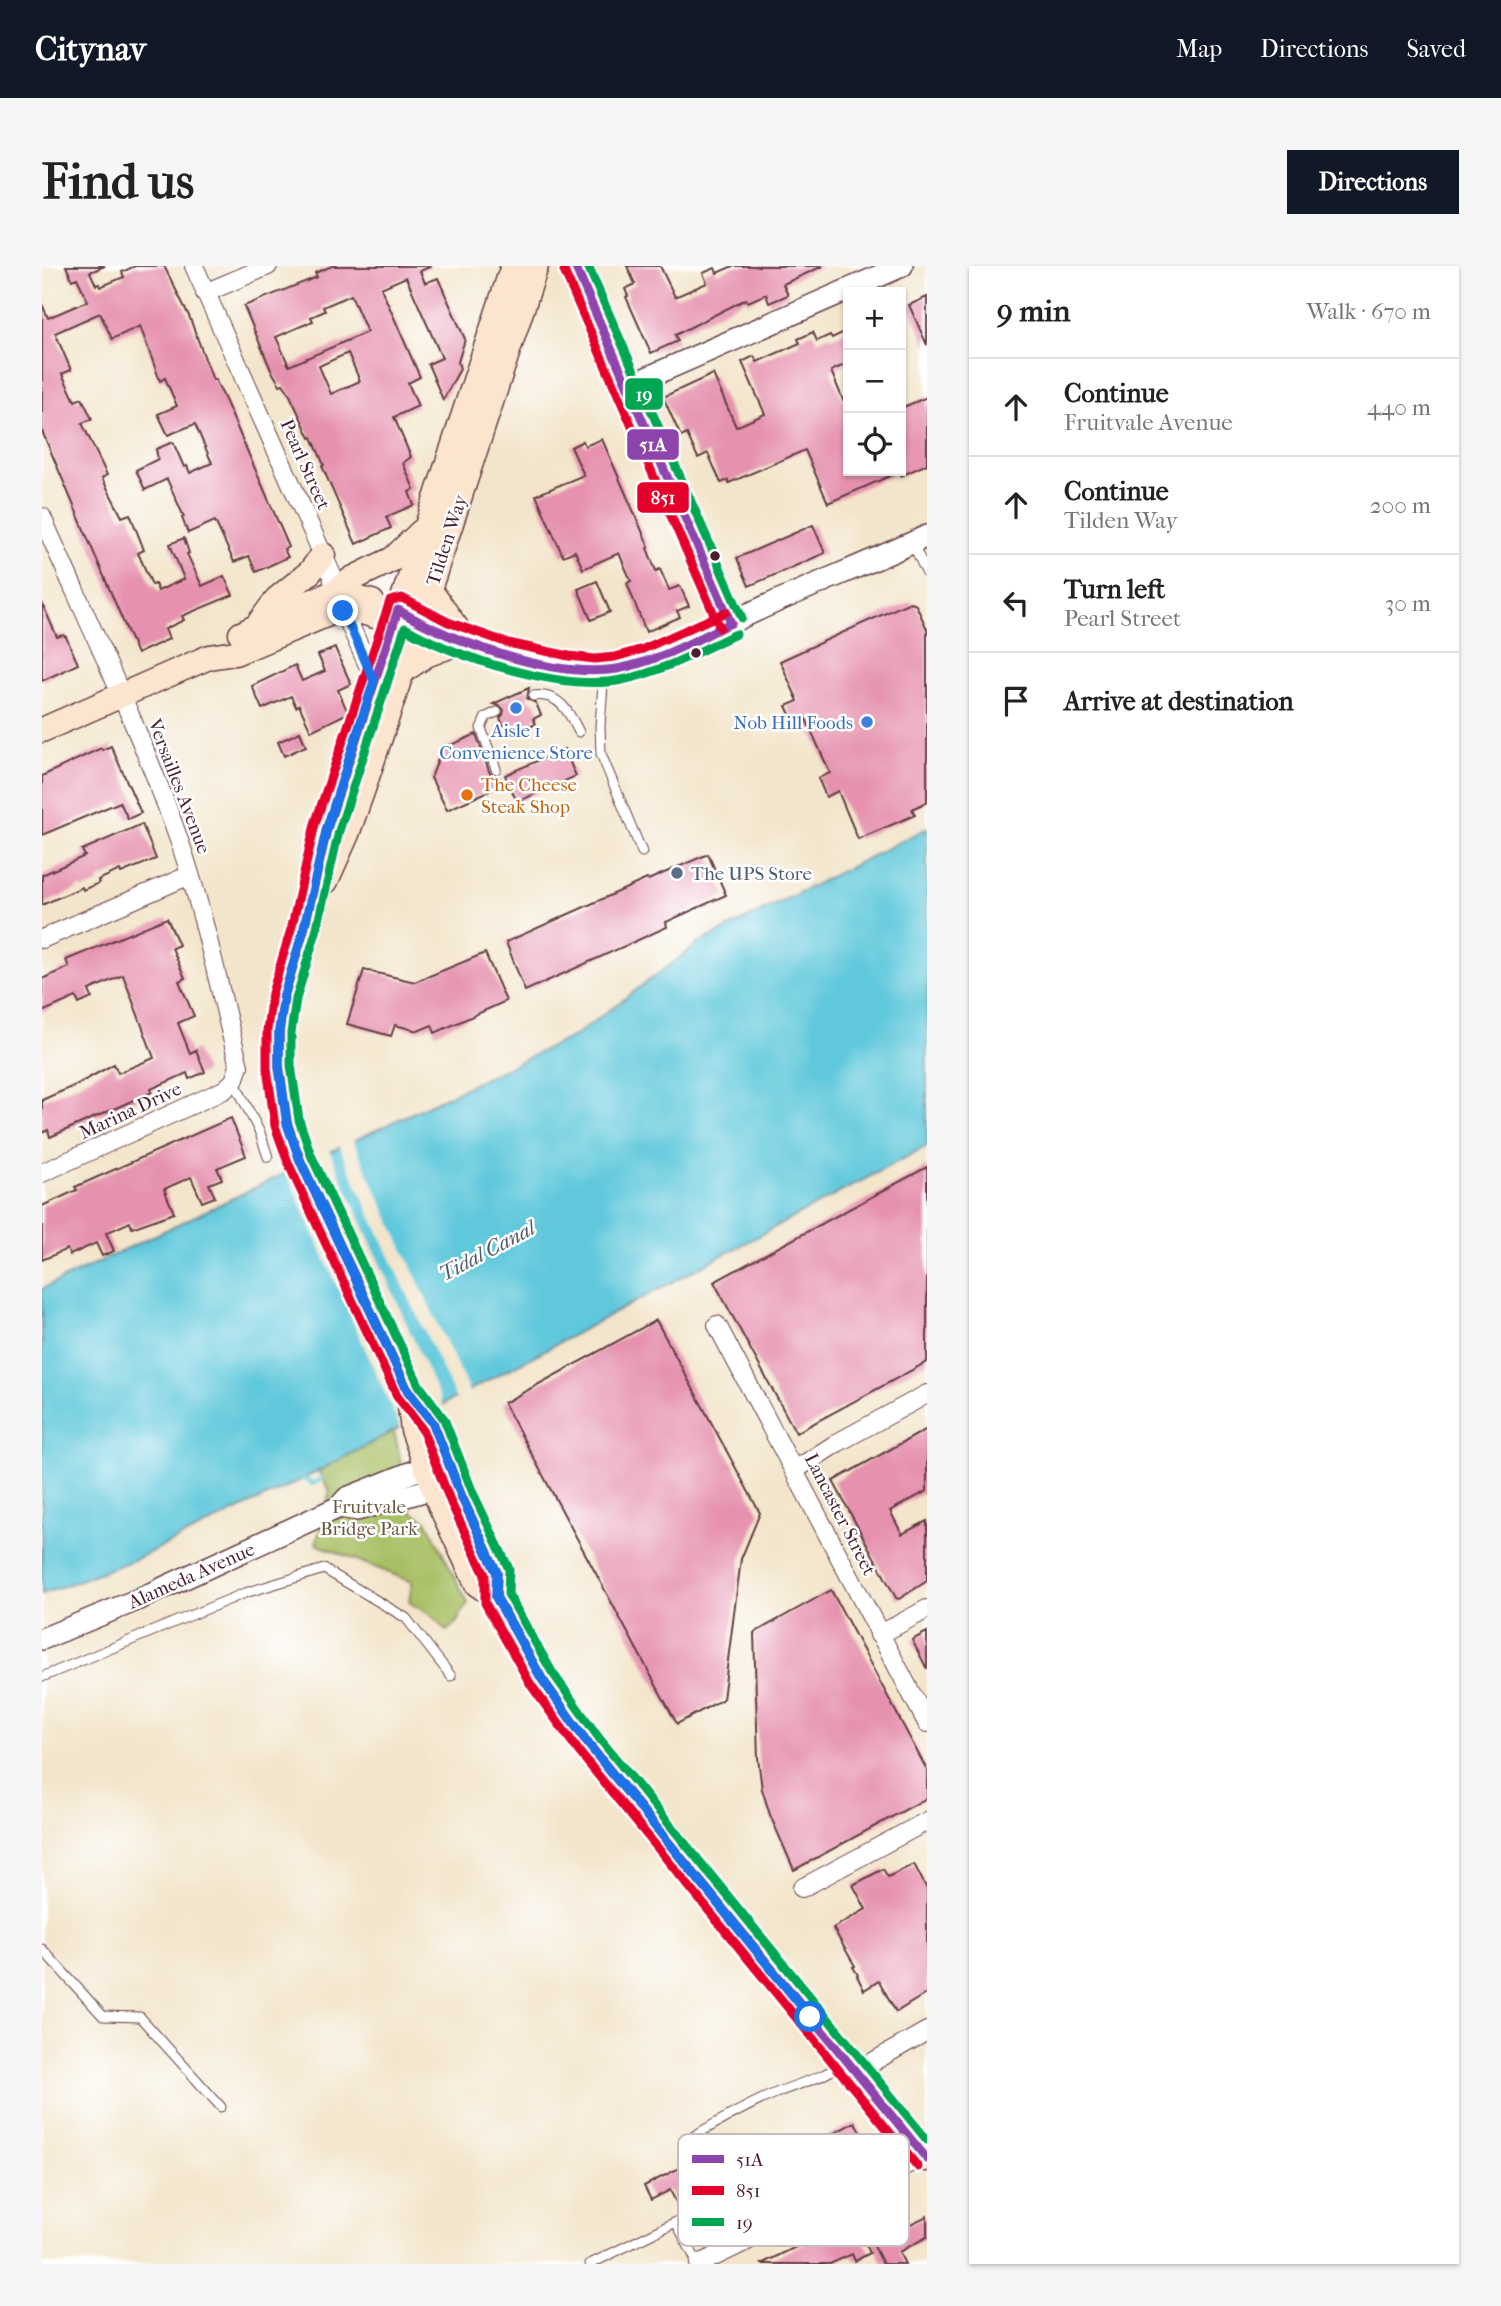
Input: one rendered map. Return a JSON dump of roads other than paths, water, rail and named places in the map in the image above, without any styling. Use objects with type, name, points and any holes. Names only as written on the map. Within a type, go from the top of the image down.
[{"type":"main road","name":"Tilden Way","points":[[304,929],[347,834],[401,672],[404,619],[426,526],[513,266]]},
{"type":"main road","name":"Tilden Way","points":[[423,1426],[290,1133],[279,1066],[279,1032],[289,974],[304,929],[327,828],[374,681],[404,619],[429,589],[536,266]]},
{"type":"main road","points":[[42,730],[209,657],[235,653],[333,612],[352,579],[393,559],[426,526]]},
{"type":"main road","points":[[258,626],[277,599],[310,572],[323,555]]},
{"type":"main road","points":[[401,672],[426,655],[465,640],[429,589]]},
{"type":"main road","points":[[209,657],[230,640],[258,626],[339,602],[404,619]]},
{"type":"main road","points":[[423,1426],[452,1470],[497,1573],[496,1597]]},
{"type":"main road","points":[[423,1426],[430,1477],[477,1584],[496,1597],[542,1679],[589,1745],[906,2134]]},
{"type":"main road","points":[[909,2137],[926,2158]]},
{"type":"street","name":"Pearl Street","points":[[194,266],[332,575],[339,602],[374,681]]},
{"type":"street","points":[[205,293],[268,266]]},
{"type":"street","points":[[575,266],[731,623]]},
{"type":"street","points":[[628,386],[902,266]]},
{"type":"street","name":"Versailles Avenue","points":[[42,517],[121,694],[166,805],[190,874],[239,1066],[234,1081]]},
{"type":"street","points":[[404,619],[549,667],[617,669],[652,658],[920,540]]},
{"type":"street","points":[[42,939],[190,874]]},
{"type":"street","name":"Marina Drive","points":[[42,1173],[224,1090],[234,1081]]},
{"type":"street","name":"Lancaster Street","points":[[717,1325],[927,1723]]},
{"type":"street","points":[[795,1470],[837,1443],[927,1394]]},
{"type":"street","points":[[795,1470],[815,1465],[927,1405]]},
{"type":"street","points":[[430,1477],[452,1470]]},
{"type":"street","name":"Alameda Avenue","points":[[42,1639],[137,1600],[338,1507],[347,1498],[430,1477]]},
{"type":"street","points":[[879,1635],[927,1609]]},
{"type":"street","points":[[802,1888],[927,1821]]},
{"type":"street","points":[[851,2066],[927,2031]]},
{"type":"street","points":[[909,2166],[926,2158]]},
{"type":"street","points":[[698,2264],[737,2246]]},
{"type":"lane","points":[[920,540],[927,574]]},
{"type":"lane","points":[[604,670],[601,754],[642,852]]},
{"type":"lane","points":[[533,696],[549,696],[561,702],[579,732]]},
{"type":"lane","points":[[496,769],[481,729],[486,717],[497,712]]},
{"type":"lane","points":[[234,1081],[260,1133],[268,1157]]},
{"type":"lane","points":[[42,1677],[245,1592],[324,1569],[406,1618],[451,1676]]},
{"type":"lane","points":[[42,1949],[103,2016],[140,2017],[222,2107]]},
{"type":"lane","points":[[697,2134],[733,2112],[777,2092],[851,2066]]},
{"type":"lane","points":[[590,2264],[676,2222],[678,2226]]},
{"type":"lane","points":[[689,2246],[698,2264]]},
{"type":"water","name":"Tidal Canal","points":[[927,828],[927,1146],[305,1478],[136,1559],[42,1594],[42,1289],[576,1035],[699,943]]},
{"type":"waterway","points":[[299,1476],[313,1484],[322,1478]]},
{"type":"place","name":"Aisle 1 Convenience Store","points":[[516,708]]},
{"type":"place","name":"Nob Hill Foods","points":[[867,722]]},
{"type":"place","name":"The Cheese Steak Shop","points":[[467,795]]},
{"type":"place","name":"The UPS Store","points":[[677,873]]},
{"type":"park label","name":"Fruitvale Bridge Park","points":[[369,1517]]}]
